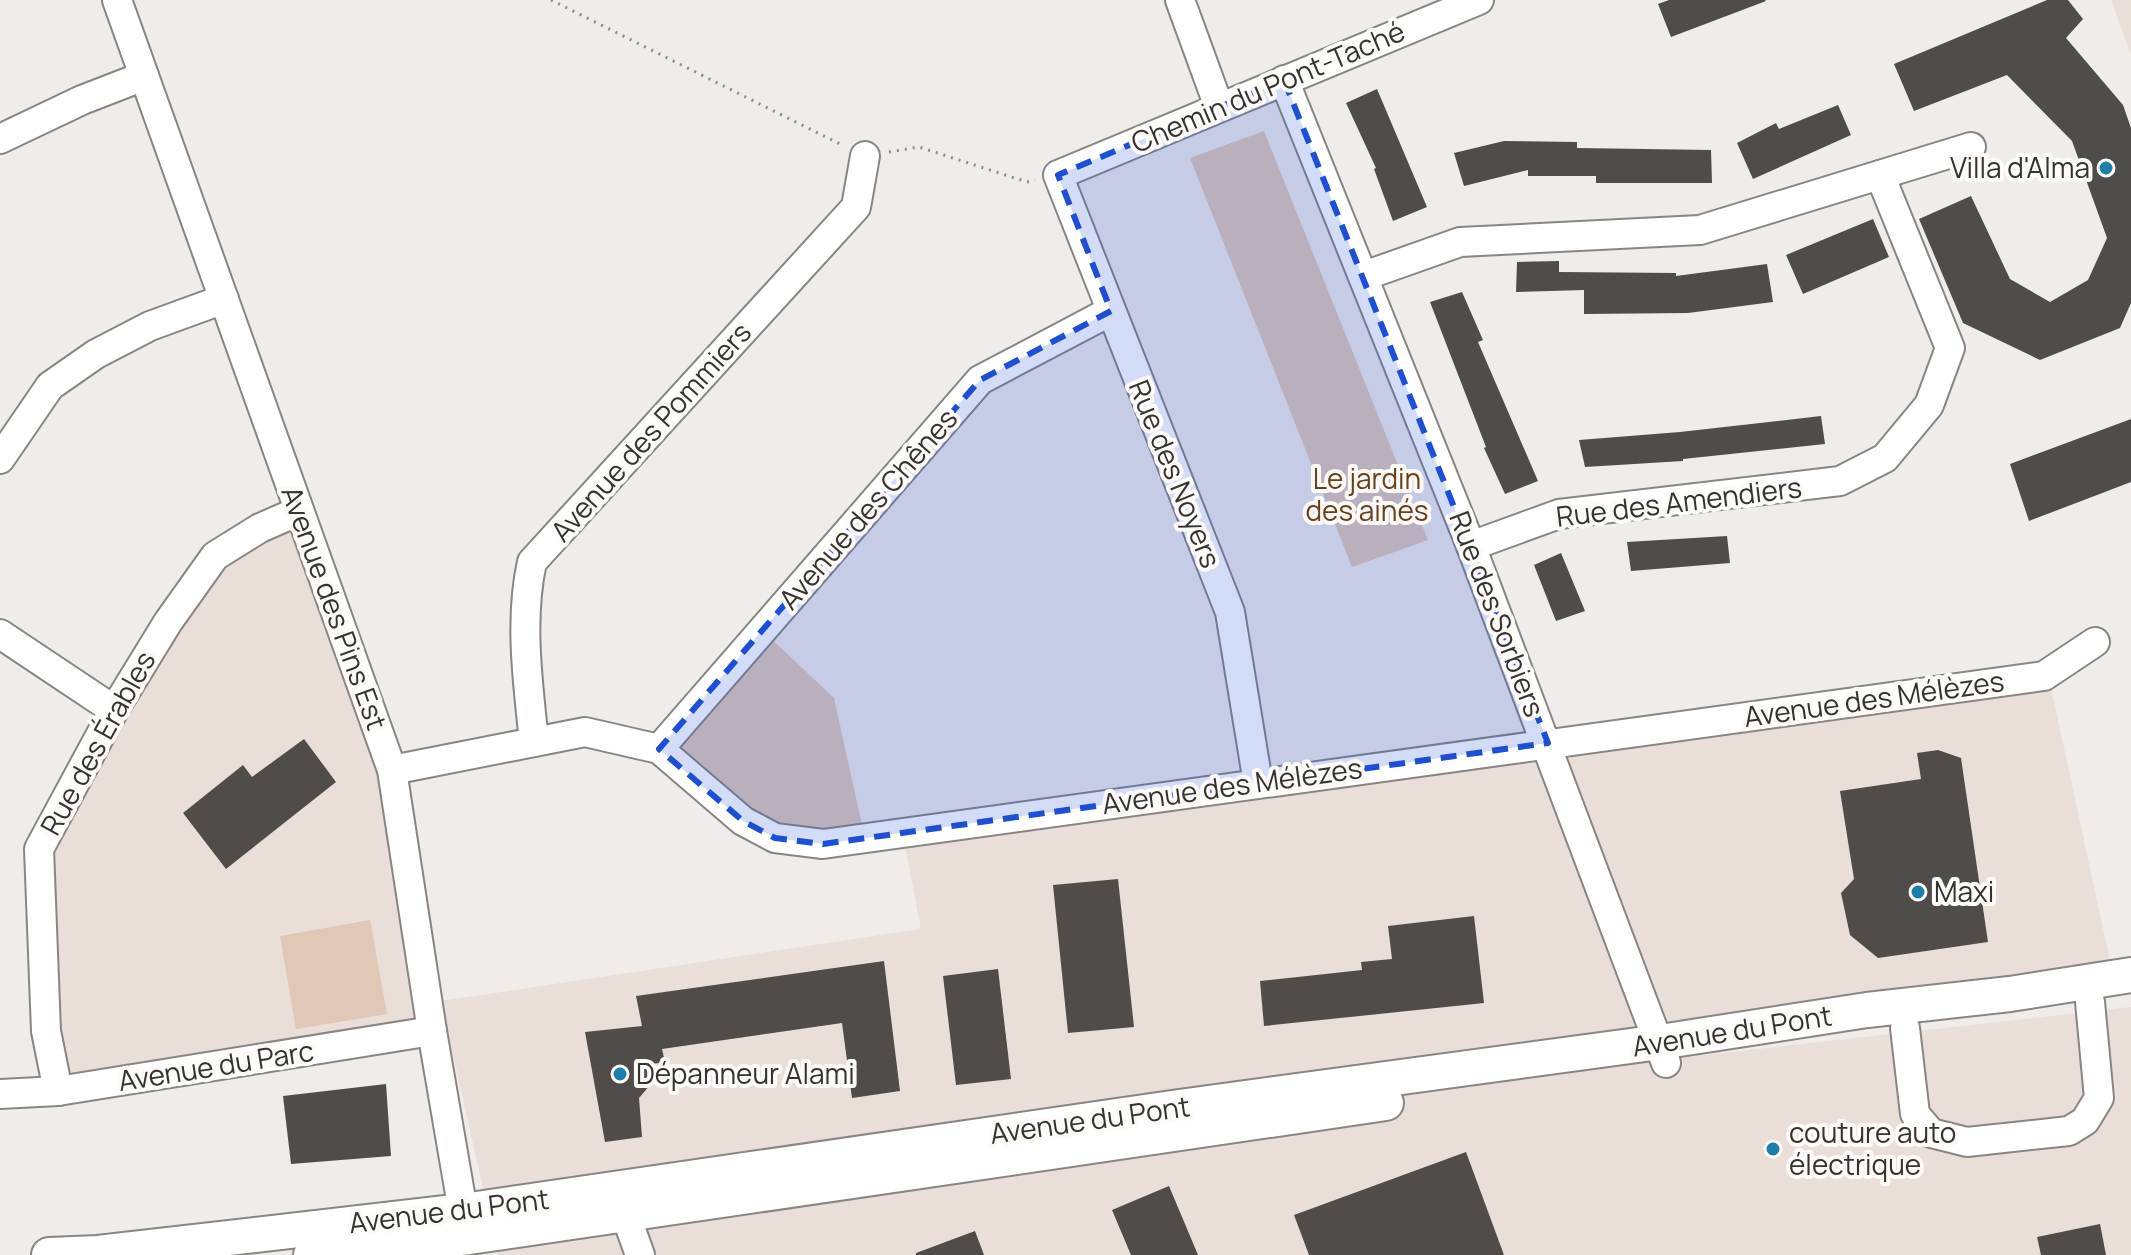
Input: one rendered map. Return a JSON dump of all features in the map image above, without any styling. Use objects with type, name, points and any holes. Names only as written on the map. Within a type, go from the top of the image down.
[{"type":"main road","name":"Avenue du Pont","points":[[321,1255],[625,1213],[1663,1052],[1867,1010],[2010,994],[2131,975]]},
{"type":"main road","name":"Avenue du Pont","points":[[49,1255],[469,1234],[1172,1108],[1905,1028],[2131,997]]},
{"type":"street","name":"Avenue des Pins Est","points":[[117,0],[392,770],[432,1031],[469,1234]]},
{"type":"street","points":[[1180,0],[1219,107]]},
{"type":"street","name":"Chemin du Pont-Taché","points":[[1058,175],[1479,0]]},
{"type":"street","points":[[0,139],[82,100],[144,76]]},
{"type":"street","name":"Rue des Sorbiers","points":[[1284,80],[1548,743],[1663,1052]]},
{"type":"street","points":[[1364,276],[1460,242],[1700,230],[1971,147]]},
{"type":"street","name":"Avenue des Pommiers","points":[[534,742],[526,668],[527,585],[532,562],[856,207],[865,156]]},
{"type":"street","name":"Rue des Noyers","points":[[1058,175],[1230,612],[1258,783]]},
{"type":"street","name":"Rue des Amendiers","points":[[1471,546],[1559,514],[1840,481],[1885,458],[1929,405],[1950,348],[1880,175]]},
{"type":"street","points":[[0,459],[50,386],[96,354],[150,326],[224,299]]},
{"type":"street","name":"Avenue des Chênes","points":[[659,749],[980,380],[1111,311]]},
{"type":"street","name":"Rue des Érables","points":[[58,1091],[46,1031],[39,849],[114,710],[168,622],[215,556],[260,528],[299,511]]},
{"type":"street","points":[[0,634],[114,710]]},
{"type":"street","name":"Avenue des Mélèzes","points":[[392,770],[585,732],[659,749],[743,821],[775,838],[823,844],[2044,676],[2095,642]]},
{"type":"street","points":[[1905,1028],[1915,1114],[1931,1133],[1967,1142],[2069,1131],[2085,1121],[2099,1098],[2090,1002]]},
{"type":"street","name":"Avenue du Parc","points":[[0,1094],[58,1091],[432,1031]]},
{"type":"street","points":[[625,1213],[640,1255]]},
{"type":"path","points":[[551,0],[865,156],[919,147],[1027,182],[1058,175]]},
{"type":"highlighted area","points":[[1284,80],[1548,743],[823,844],[775,838],[743,821],[659,749],[980,380],[1111,311],[1058,175]]},
{"type":"shaded area","points":[[2111,0],[2131,0],[2131,55]]},
{"type":"shaded area","points":[[301,515],[392,770],[432,1031],[58,1091],[39,849],[215,556]]},
{"type":"shaded area","points":[[2050,683],[2115,984],[1679,1058],[2131,1007],[2131,1255],[498,1255],[441,1001],[921,929],[904,841],[1543,762]]},
{"type":"green space","name":"Le jardin des ainés","points":[[1264,131],[1428,540],[1352,567],[1190,158]]},
{"type":"green space","points":[[762,630],[834,698],[864,834],[775,838],[664,749]]},
{"type":"green space","points":[[370,920],[387,1014],[296,1029],[280,936]]},
{"type":"building","points":[[1669,0],[1766,1],[1671,37],[1658,4]]},
{"type":"building","name":"Villa d'Alma","points":[[2047,0],[2068,0],[2083,19],[2066,38],[2123,105],[2131,128],[2131,303],[2120,328],[2040,360],[1963,323],[1919,219],[1971,196],[2010,279],[2050,302],[2088,280],[2107,238],[2072,141],[2007,75],[1914,111],[1894,64]]},
{"type":"building","points":[[1377,89],[1427,207],[1393,221],[1376,168],[1346,103]]},
{"type":"building","points":[[1838,105],[1851,135],[1753,179],[1737,143],[1776,123],[1779,129]]},
{"type":"building","points":[[1504,141],[1577,142],[1577,148],[1711,150],[1712,183],[1596,183],[1596,176],[1528,176],[1528,170],[1464,186],[1454,153]]},
{"type":"building","points":[[1873,219],[1889,257],[1803,294],[1786,255]]},
{"type":"building","points":[[1559,261],[1559,272],[1676,273],[1676,276],[1767,264],[1773,302],[1688,313],[1584,314],[1584,290],[1516,292],[1517,262]]},
{"type":"building","points":[[1462,292],[1483,340],[1478,342],[1538,481],[1505,494],[1484,448],[1430,302]]},
{"type":"building","points":[[1821,416],[1825,444],[1683,461],[1585,467],[1579,440],[1680,432]]},
{"type":"building","points":[[2131,419],[2131,482],[2029,521],[2010,464]]},
{"type":"building","points":[[1727,536],[1730,563],[1631,571],[1627,542]]},
{"type":"building","points":[[1561,553],[1585,611],[1556,621],[1534,565]]},
{"type":"building","points":[[304,739],[336,782],[226,869],[183,813],[243,765],[252,777]]},
{"type":"building","points":[[1938,750],[1961,758],[1988,942],[1878,958],[1850,935],[1841,893],[1854,879],[1840,791],[1921,779],[1917,753]]},
{"type":"building","points":[[1118,879],[1134,1027],[1068,1033],[1053,885]]},
{"type":"building","points":[[1474,916],[1484,1003],[1264,1026],[1260,981],[1362,970],[1361,962],[1392,959],[1388,926]]},
{"type":"building","points":[[884,961],[900,1091],[852,1098],[842,1023],[662,1049],[665,1062],[646,1065],[650,1085],[639,1098],[642,1137],[605,1142],[585,1032],[642,1026],[636,996]]},
{"type":"building","points":[[998,969],[1011,1079],[956,1085],[943,976]]},
{"type":"building","points":[[386,1084],[391,1156],[291,1164],[283,1096]]},
{"type":"building","points":[[1466,1152],[1504,1255],[1309,1255],[1294,1215]]},
{"type":"building","points":[[1169,1186],[1198,1255],[1131,1255],[1112,1210]]},
{"type":"building","points":[[2100,1224],[2106,1255],[2041,1255],[2037,1237]]},
{"type":"building","points":[[975,1231],[984,1255],[916,1255],[916,1253]]},
{"type":"place","name":"Villa d'Alma","points":[[2106,168]]},
{"type":"place","name":"Maxi","points":[[1918,892]]},
{"type":"place","name":"Dépanneur Alami","points":[[620,1074]]},
{"type":"place","name":"couture auto électrique","points":[[1773,1149]]}]
